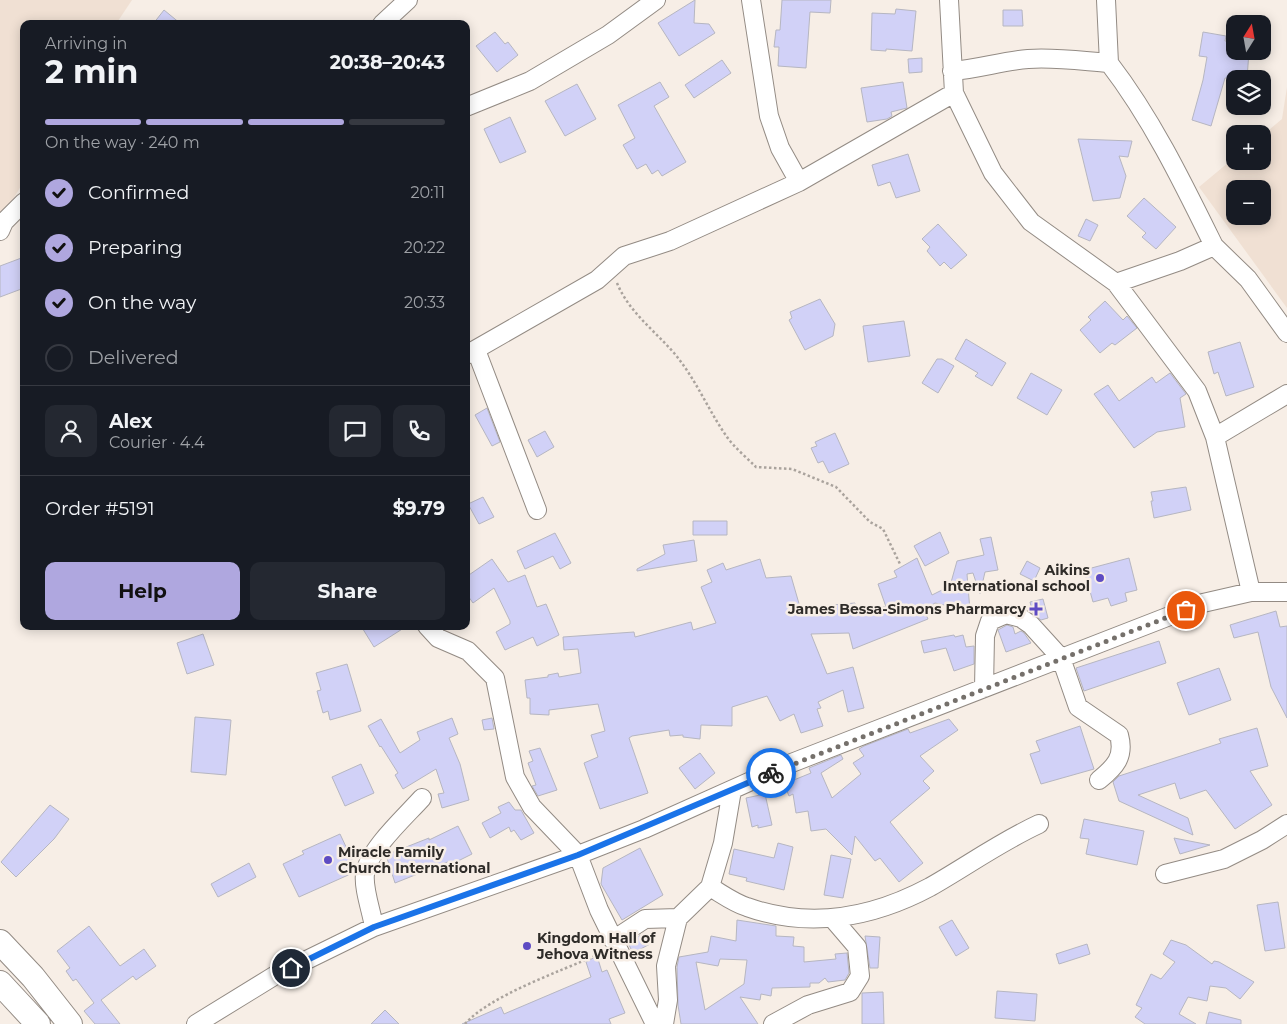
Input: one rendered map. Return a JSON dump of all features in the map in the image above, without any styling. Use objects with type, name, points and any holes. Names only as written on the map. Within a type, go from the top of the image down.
[{"type":"street","points":[[386,20],[408,0]]},
{"type":"street","points":[[470,105],[530,81],[608,35],[656,0]]},
{"type":"street","points":[[751,0],[769,116],[780,148],[799,182]]},
{"type":"street","points":[[949,0],[954,93],[993,173],[1031,222],[1116,283],[1197,391],[1216,437],[1251,592]]},
{"type":"street","points":[[1106,0],[1109,63],[1129,90],[1178,173],[1214,246],[1248,278],[1287,333]]},
{"type":"street","points":[[952,71],[977,69],[1027,59],[1064,59],[1109,63]]},
{"type":"street","points":[[537,510],[471,352],[596,280],[624,256],[670,241],[799,182],[954,93]]},
{"type":"street","points":[[0,231],[4,222],[20,206]]},
{"type":"street","points":[[1116,283],[1180,261],[1214,246]]},
{"type":"street","points":[[1216,437],[1287,394]]},
{"type":"street","points":[[196,1024],[274,976],[374,927],[578,855],[789,764],[1203,603],[1251,592],[1287,592]]},
{"type":"street","points":[[984,688],[985,636],[990,621],[1006,614],[1021,618],[1031,625],[1061,658],[1078,708],[1119,735],[1122,746],[1116,766],[1099,780]]},
{"type":"street","points":[[431,630],[438,638],[468,651],[495,678],[515,777],[532,806],[578,855],[613,940],[655,1024]]},
{"type":"street","points":[[664,1024],[668,1000],[666,966],[678,918],[710,887],[723,844],[732,790]]},
{"type":"street","points":[[374,927],[365,875],[368,864],[377,848],[422,798]]},
{"type":"street","points":[[710,887],[745,907],[798,920],[834,919],[900,902],[950,876],[1011,837],[1039,824]]},
{"type":"street","points":[[1165,874],[1224,859],[1262,840],[1287,824]]},
{"type":"street","points":[[613,940],[645,919],[678,918]]},
{"type":"street","points":[[773,1024],[808,1005],[850,992],[860,976],[857,947],[834,919]]},
{"type":"street","points":[[0,942],[33,978],[70,1024]]},
{"type":"street","points":[[0,983],[38,1024]]},
{"type":"path","points":[[610,268],[624,298],[649,329],[674,354],[702,393],[727,438],[756,467],[792,469],[836,487],[870,522],[882,529],[900,564]]},
{"type":"path","points":[[465,1024],[475,1013],[494,1002],[597,955],[613,940]]},
{"type":"shaded area","points":[[0,0],[132,0],[119,20],[20,20],[20,188],[0,221]]},
{"type":"shaded area","points":[[1287,87],[1287,308],[1227,225],[1271,225],[1271,180],[1226,180],[1226,224],[1199,187],[1226,164],[1226,170],[1271,170],[1271,128],[1282,119]]},
{"type":"building","points":[[695,0],[694,23],[709,24],[715,33],[679,56],[658,23]]},
{"type":"building","points":[[782,0],[831,0],[830,13],[810,12],[806,68],[778,66],[779,47],[774,47],[776,30],[780,30]]},
{"type":"building","points":[[896,9],[916,11],[912,51],[871,50],[872,13],[895,14]]},
{"type":"building","points":[[164,10],[176,20],[156,20]]},
{"type":"building","points":[[1003,10],[1022,10],[1023,26],[1003,26]]},
{"type":"building","points":[[495,32],[505,44],[508,42],[518,55],[497,72],[476,46]]},
{"type":"building","points":[[1203,32],[1226,36],[1226,60],[1248,60],[1248,70],[1226,70],[1226,78],[1211,126],[1192,120],[1207,57],[1199,56]]},
{"type":"building","points":[[922,58],[922,72],[909,73],[908,59]]},
{"type":"building","points":[[722,60],[731,73],[694,98],[685,85]]},
{"type":"building","points":[[660,82],[669,97],[654,106],[686,162],[662,176],[658,170],[652,174],[646,164],[637,169],[623,145],[635,138],[618,105]]},
{"type":"building","points":[[903,82],[907,108],[891,112],[892,116],[887,119],[867,122],[861,88]]},
{"type":"building","points":[[577,84],[596,119],[565,136],[545,101]]},
{"type":"building","points":[[510,117],[526,152],[500,163],[484,129]]},
{"type":"building","points":[[1078,139],[1132,141],[1128,157],[1119,156],[1126,176],[1120,198],[1093,201]]},
{"type":"building","points":[[908,154],[920,191],[896,198],[890,182],[878,186],[872,165]]},
{"type":"building","points":[[1144,198],[1176,227],[1156,249],[1142,237],[1146,233],[1127,216]]},
{"type":"building","points":[[1086,219],[1098,225],[1090,241],[1078,236]]},
{"type":"building","points":[[938,224],[967,255],[951,269],[944,262],[940,266],[927,251],[930,247],[922,239]]},
{"type":"building","points":[[20,258],[20,290],[0,297],[0,266]]},
{"type":"building","points":[[820,299],[835,324],[833,336],[805,350],[789,320],[792,318],[790,312]]},
{"type":"building","points":[[1105,301],[1123,320],[1127,316],[1137,328],[1115,345],[1112,343],[1100,353],[1080,330],[1091,320],[1088,317]]},
{"type":"building","points":[[904,321],[910,356],[868,362],[863,326]]},
{"type":"building","points":[[966,339],[1006,363],[992,386],[975,376],[978,373],[955,359]]},
{"type":"building","points":[[1240,342],[1254,387],[1226,396],[1218,372],[1214,374],[1208,352]]},
{"type":"building","points":[[937,359],[942,359],[954,366],[938,393],[922,383]]},
{"type":"building","points":[[1031,373],[1062,390],[1047,415],[1017,398]]},
{"type":"building","points":[[1170,373],[1186,394],[1180,398],[1185,427],[1157,432],[1134,448],[1094,394],[1108,385],[1119,401],[1152,377],[1156,383]]},
{"type":"building","points":[[487,408],[500,442],[492,446],[475,415]]},
{"type":"building","points":[[545,431],[554,447],[537,457],[528,440]]},
{"type":"building","points":[[835,433],[849,464],[829,473],[823,461],[818,463],[811,448],[817,446],[815,442]]},
{"type":"building","points":[[1186,487],[1191,510],[1154,518],[1151,492]]},
{"type":"building","points":[[483,497],[494,517],[479,524],[470,508],[470,503]]},
{"type":"building","points":[[693,521],[727,521],[727,535],[693,535]]},
{"type":"building","points":[[940,532],[949,553],[925,566],[914,546]]},
{"type":"building","points":[[555,533],[571,563],[560,569],[553,556],[525,569],[517,551]]},
{"type":"building","points":[[991,537],[998,570],[985,572],[980,594],[973,573],[967,574],[970,611],[935,603],[924,610],[928,619],[853,649],[849,633],[811,634],[827,674],[853,667],[864,708],[848,712],[843,690],[818,702],[821,708],[817,709],[823,726],[801,733],[794,714],[780,721],[767,696],[732,707],[732,726],[701,725],[700,739],[683,737],[683,735],[670,736],[669,730],[632,736],[629,738],[648,793],[600,809],[584,763],[598,757],[591,735],[605,731],[598,704],[549,710],[549,715],[530,714],[530,698],[527,698],[525,680],[548,677],[548,675],[558,673],[559,677],[581,673],[578,649],[564,650],[563,637],[634,632],[635,637],[691,622],[693,630],[716,623],[701,587],[712,582],[707,570],[723,563],[726,570],[760,559],[766,578],[791,576],[802,614],[821,610],[821,606],[855,603],[855,607],[886,607],[878,584],[897,577],[894,571],[917,558],[932,595],[950,586],[957,561],[984,555],[980,539]]},
{"type":"building","points":[[694,540],[697,561],[637,571],[637,569],[665,554],[663,545]]},
{"type":"building","points":[[1129,558],[1137,590],[1125,593],[1127,601],[1111,606],[1108,598],[1093,602],[1084,570]]},
{"type":"building","points":[[492,559],[508,582],[525,575],[537,607],[546,604],[559,635],[537,646],[533,637],[505,650],[496,632],[510,624],[510,621],[494,588],[473,603],[470,599],[470,574]]},
{"type":"building","points":[[1027,561],[1040,568],[1034,581],[1020,574]]},
{"type":"building","points":[[1043,599],[1048,618],[1041,620],[1033,614],[1030,602]]},
{"type":"building","points":[[1276,611],[1280,627],[1287,626],[1287,718],[1271,687],[1258,632],[1234,638],[1230,625]]},
{"type":"building","points":[[1007,625],[1013,627],[1015,634],[1021,631],[1024,633],[1031,643],[1006,652],[998,630]]},
{"type":"building","points":[[363,630],[401,630],[374,647]]},
{"type":"building","points":[[203,634],[214,665],[187,674],[177,643]]},
{"type":"building","points":[[954,635],[955,637],[963,635],[966,647],[974,646],[974,664],[954,671],[946,648],[924,653],[921,641]]},
{"type":"building","points":[[1159,641],[1166,663],[1084,691],[1076,668]]},
{"type":"building","points":[[347,664],[361,711],[330,720],[328,711],[323,713],[317,691],[321,690],[316,673]]},
{"type":"building","points":[[1219,668],[1231,700],[1189,715],[1177,683]]},
{"type":"building","points":[[195,717],[231,720],[226,775],[191,772]]},
{"type":"building","points":[[452,718],[458,734],[449,738],[460,764],[469,800],[442,808],[438,794],[444,793],[436,769],[403,789],[395,775],[398,773],[368,726],[381,719],[400,753],[420,740],[417,732]]},
{"type":"building","points":[[492,718],[494,729],[484,730],[482,720]]},
{"type":"building","points":[[949,719],[958,730],[920,756],[934,771],[923,781],[930,788],[890,822],[923,863],[899,882],[880,858],[875,861],[855,836],[852,855],[826,829],[811,831],[808,811],[796,813],[793,794],[789,796],[784,784],[811,773],[809,768],[841,755],[843,759],[821,773],[832,798],[861,774],[853,763],[864,756],[859,749],[908,729],[910,733]]},
{"type":"building","points":[[1080,726],[1094,769],[1041,784],[1030,754],[1040,751],[1036,741]]},
{"type":"building","points":[[1257,728],[1268,766],[1250,771],[1272,805],[1235,829],[1206,790],[1180,799],[1175,783],[1138,795],[1188,818],[1193,835],[1119,801],[1113,782],[1119,776],[1221,743],[1219,739]]},
{"type":"building","points":[[540,748],[557,790],[538,796],[532,786],[536,785],[528,763],[533,761],[529,751]]},
{"type":"building","points":[[700,753],[715,773],[695,789],[679,768]]},
{"type":"building","points":[[361,764],[374,793],[345,806],[332,777]]},
{"type":"building","points":[[765,794],[772,825],[758,828],[758,825],[752,827],[746,798]]},
{"type":"building","points":[[509,802],[515,810],[521,810],[534,833],[521,840],[514,830],[511,832],[509,827],[490,838],[482,823],[501,813],[498,807]]},
{"type":"building","points":[[50,805],[69,819],[54,839],[16,877],[1,862]]},
{"type":"building","points":[[1084,819],[1144,831],[1137,865],[1086,854],[1089,839],[1080,838]]},
{"type":"building","points":[[458,826],[472,854],[452,864],[450,861],[395,883],[386,855],[429,838],[429,840]]},
{"type":"building","points":[[340,834],[356,868],[355,872],[299,897],[283,864],[304,854],[302,851]]},
{"type":"building","points":[[1174,838],[1210,845],[1180,854]]},
{"type":"building","points":[[778,843],[793,847],[784,890],[746,881],[747,878],[729,874],[734,849],[774,858]]},
{"type":"building","points":[[640,848],[663,895],[622,920],[601,884],[603,868]]},
{"type":"building","points":[[831,855],[851,859],[843,898],[824,895]]},
{"type":"building","points":[[249,863],[256,877],[218,897],[211,884]]},
{"type":"building","points":[[1278,902],[1285,948],[1265,951],[1257,905]]},
{"type":"building","points":[[737,920],[776,926],[776,936],[794,937],[793,946],[804,947],[804,962],[836,959],[835,954],[847,953],[849,973],[845,980],[828,982],[825,978],[819,983],[810,983],[810,987],[772,988],[771,996],[761,994],[760,1000],[740,997],[758,1024],[681,1024],[678,1005],[677,967],[679,957],[708,952],[711,936],[736,941]],"holes":[[[720,959],[747,960],[744,984],[705,1010],[696,962],[718,966]]]},
{"type":"building","points":[[952,920],[969,948],[956,956],[939,927]]},
{"type":"building","points":[[89,926],[120,966],[144,949],[156,966],[136,980],[133,976],[101,1000],[120,1024],[95,1024],[84,1011],[94,1003],[76,979],[73,981],[66,971],[70,968],[57,951]]},
{"type":"building","points":[[644,933],[650,944],[633,953],[628,943]]},
{"type":"building","points":[[865,936],[880,937],[878,968],[870,968]]},
{"type":"building","points":[[1171,940],[1186,945],[1212,964],[1214,961],[1219,962],[1254,982],[1240,999],[1226,988],[1210,986],[1207,1001],[1188,997],[1179,1014],[1196,1024],[1145,1024],[1135,1017],[1142,1008],[1136,1005],[1151,974],[1161,979],[1175,962],[1163,954]]},
{"type":"building","points":[[1087,944],[1090,954],[1059,964],[1056,954]]},
{"type":"building","points":[[597,956],[602,972],[607,970],[625,1013],[609,1019],[611,1024],[462,1024],[501,1007],[504,1014],[591,977],[586,962]]},
{"type":"building","points":[[997,991],[1037,994],[1035,1021],[995,1018]]},
{"type":"building","points":[[883,992],[884,1024],[862,1024],[862,993]]},
{"type":"building","points":[[385,1010],[399,1024],[371,1024]]},
{"type":"building","points":[[1209,1012],[1241,1020],[1241,1024],[1206,1024]]},
{"type":"way so far","points":[[771,773],[789,764],[1186,610]]},
{"type":"place","name":"Aikins International school","points":[[1100,578]]},
{"type":"place","name":"James Bessa-Simons Pharmarcy","points":[[1036,609]]},
{"type":"place","name":"Miracle Family Church International","points":[[328,860]]},
{"type":"place","name":"Kingdom Hall of Jehova Witness","points":[[527,946]]},
{"type":"route","points":[[291,968],[374,927],[578,855],[771,773]]}]
